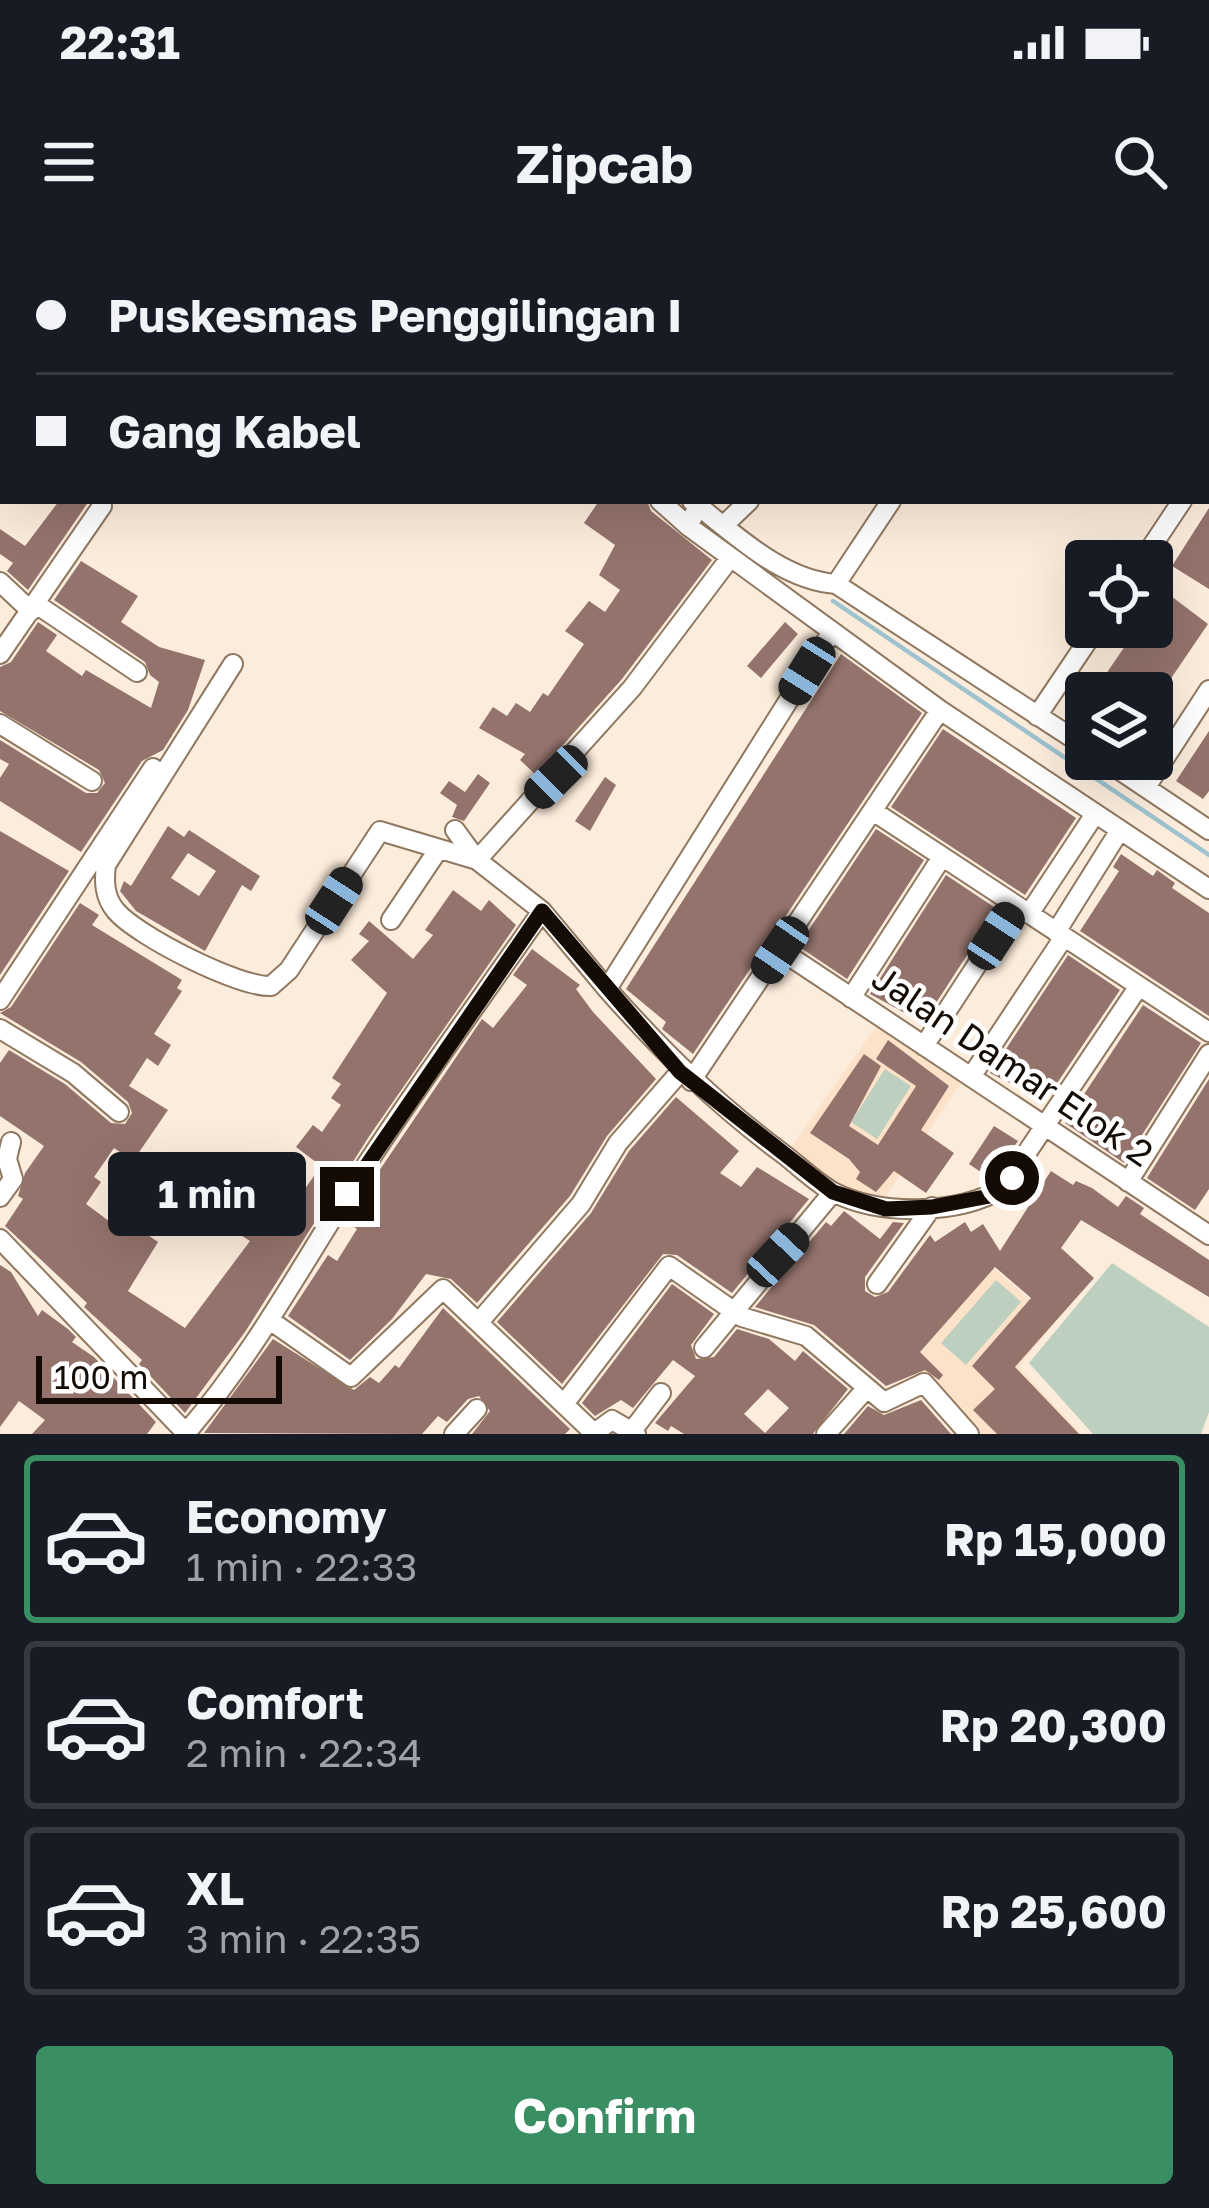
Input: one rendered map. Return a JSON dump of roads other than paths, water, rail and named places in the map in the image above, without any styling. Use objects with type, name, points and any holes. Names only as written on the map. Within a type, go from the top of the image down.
[{"type":"street","points":[[663,504],[940,710],[1209,889]]},
{"type":"street","points":[[688,526],[696,504]]},
{"type":"street","points":[[699,504],[796,574],[836,584],[1065,734]]},
{"type":"street","points":[[724,525],[746,504]]},
{"type":"street","points":[[836,584],[889,504]]},
{"type":"street","points":[[1156,540],[1180,504]]},
{"type":"street","points":[[0,654],[102,506]]},
{"type":"street","points":[[477,860],[632,688],[730,557]]},
{"type":"street","points":[[0,582],[137,672]]},
{"type":"street","points":[[608,989],[831,633]]},
{"type":"street","points":[[1037,716],[1083,648]]},
{"type":"street","points":[[0,1000],[224,669],[106,865],[104,882],[118,914],[244,982],[272,986],[289,970],[380,832],[477,860]]},
{"type":"street","points":[[1146,788],[1209,690]]},
{"type":"street","points":[[479,1322],[581,1204],[618,1143],[686,1076],[780,950],[940,710]]},
{"type":"street","points":[[0,724],[92,781]]},
{"type":"street","points":[[1134,780],[1209,830]]},
{"type":"street","points":[[873,812],[1209,1032]]},
{"type":"street","points":[[924,1046],[1096,814]]},
{"type":"street","points":[[455,830],[477,860],[542,911],[686,1076],[833,1192],[886,1209],[932,1207],[1003,1188],[1048,1128],[1139,986]]},
{"type":"street","points":[[971,1077],[1120,830]]},
{"type":"street","points":[[391,920],[438,850]]},
{"type":"street","points":[[850,998],[942,857]]},
{"type":"street","points":[[0,1239],[186,1434],[236,1375],[372,1156],[542,911]]},
{"type":"street","name":"Jalan Damar Elok 2","points":[[780,950],[1128,1182],[1206,1226]]},
{"type":"street","points":[[0,1029],[73,1073],[119,1112]]},
{"type":"street","points":[[1128,1182],[1209,1054]]},
{"type":"street","points":[[0,1197],[13,1179],[7,1159],[11,1142]]},
{"type":"street","points":[[704,1348],[833,1192]]},
{"type":"street","points":[[877,1284],[932,1207]]},
{"type":"street","points":[[564,1405],[669,1265],[732,1312],[806,1336],[866,1390],[892,1401],[916,1382],[924,1383],[969,1434]]},
{"type":"street","points":[[271,1321],[351,1377],[439,1290],[449,1292],[593,1434],[612,1420],[634,1433],[661,1393]]},
{"type":"street","points":[[826,1434],[866,1390]]},
{"type":"street","points":[[454,1434],[477,1409]]},
{"type":"waterway","points":[[833,601],[1209,855]]}]
